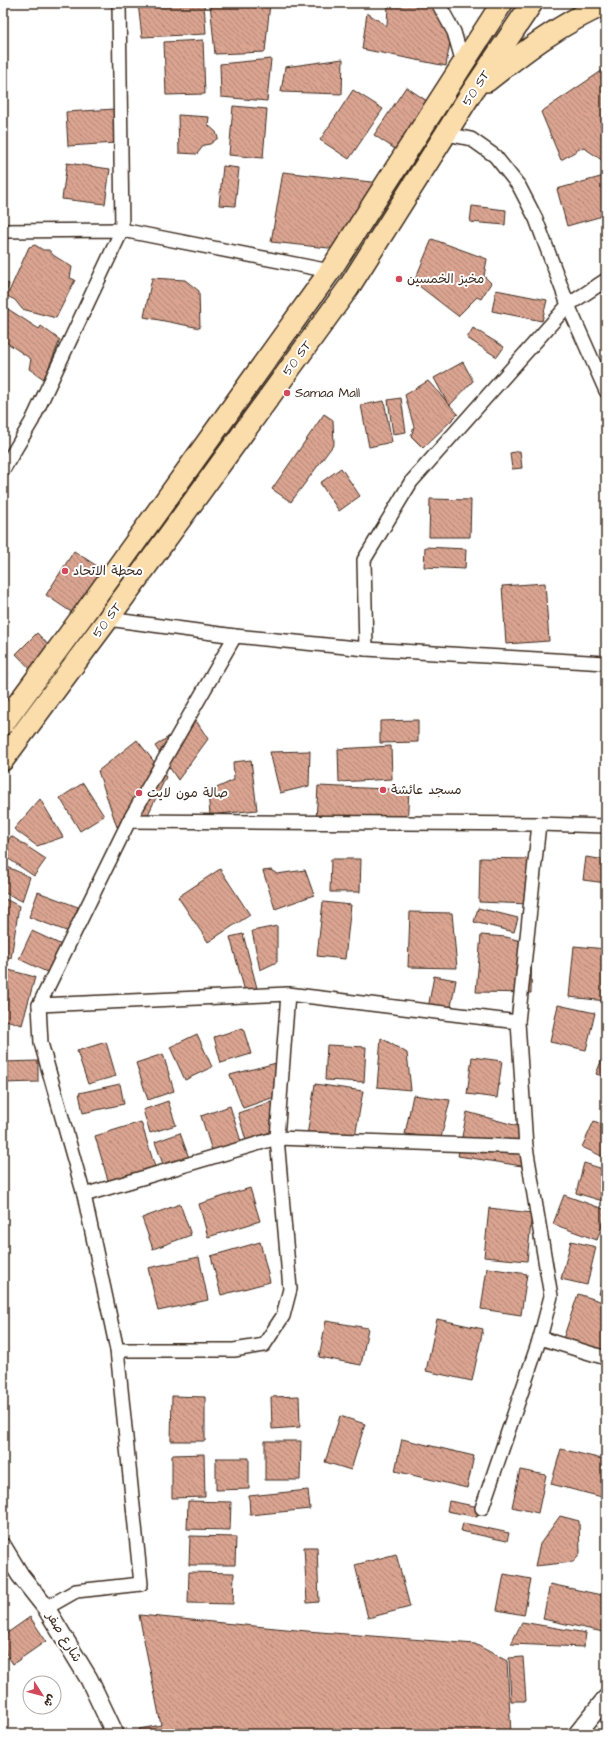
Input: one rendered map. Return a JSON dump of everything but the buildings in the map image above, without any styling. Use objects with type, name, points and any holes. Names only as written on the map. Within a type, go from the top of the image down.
[{"type":"main road","name":"50 ST","points":[[3,724],[132,548],[330,271],[502,3]]},
{"type":"main road","name":"50 ST","points":[[3,760],[108,619],[349,287],[447,134],[472,92],[532,3]]},
{"type":"main road","points":[[472,92],[556,29],[586,12],[606,4]]},
{"type":"main road","points":[[132,548],[150,561]]},
{"type":"street","points":[[3,470],[32,421],[122,230],[119,3]]},
{"type":"street","points":[[438,3],[454,32],[463,63]]},
{"type":"street","points":[[447,134],[471,139],[495,156],[519,186],[536,219],[568,305],[606,390]]},
{"type":"street","points":[[3,231],[122,230],[330,271]]},
{"type":"street","points":[[366,649],[364,560],[411,482],[568,305],[606,280]]},
{"type":"street","points":[[108,619],[235,636],[366,649],[606,663]]},
{"type":"street","points":[[46,1608],[76,1591],[141,1584],[117,1350],[84,1195],[41,1043],[39,1005],[129,821],[235,636]]},
{"type":"street","points":[[129,821],[539,824],[606,826]]},
{"type":"street","points":[[482,1508],[540,1338],[551,1296],[526,1147],[518,1022],[539,824]]},
{"type":"street","points":[[39,1005],[288,994],[518,1022]]},
{"type":"street","points":[[117,1350],[234,1350],[264,1345],[283,1316],[290,1289],[277,1138],[288,994]]},
{"type":"street","points":[[84,1195],[277,1138],[526,1147]]},
{"type":"street","points":[[540,1338],[606,1358]]},
{"type":"street","name":"شارع صفر","points":[[3,1547],[20,1575],[46,1608],[89,1678],[115,1734]]},
{"type":"street","points":[[577,1734],[606,1698]]},
{"type":"place","name":"مخبز الخمسين","points":[[399,279]]},
{"type":"place","name":"Samaa Mall","points":[[287,393]]},
{"type":"place","name":"محطة الاتحاد","points":[[65,571]]},
{"type":"place","name":"مسجد عائشة","points":[[383,790]]},
{"type":"place","name":"صالة مون لايت","points":[[139,793]]}]
